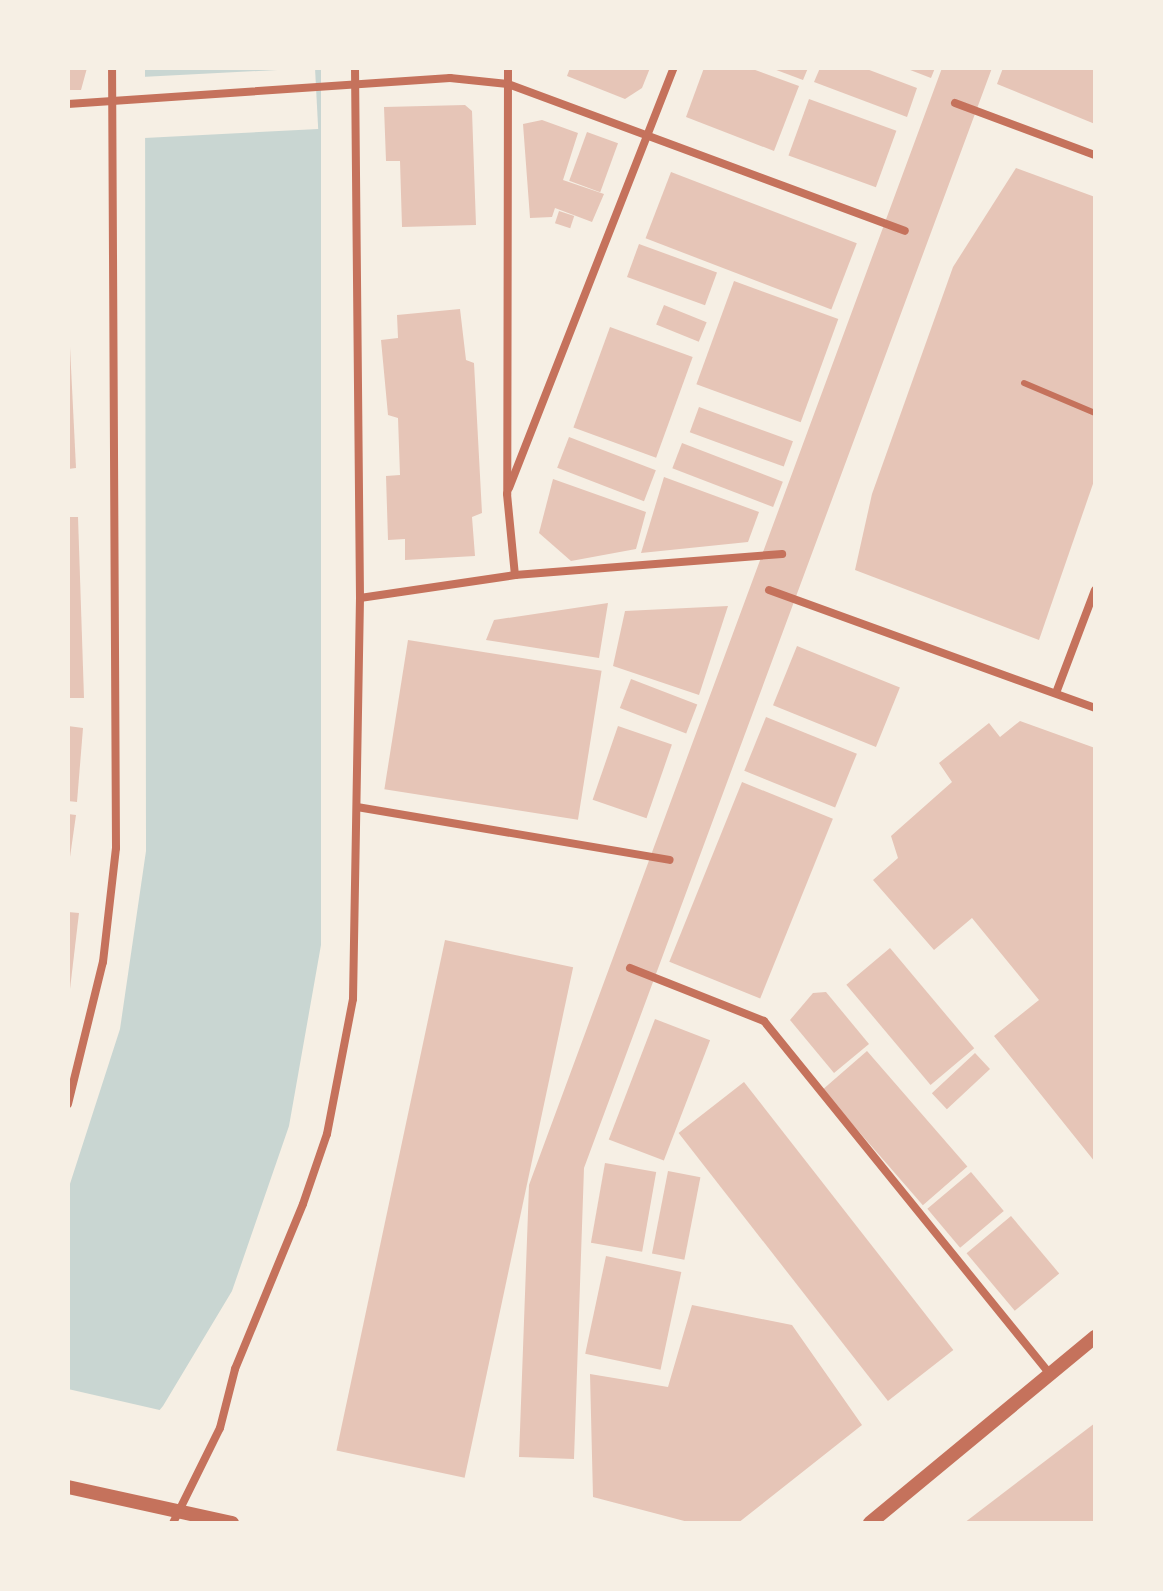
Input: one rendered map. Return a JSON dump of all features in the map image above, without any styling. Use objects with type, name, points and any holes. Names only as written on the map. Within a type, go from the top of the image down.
[{"type":"street","points":[[68,1104],[103,962],[116,848],[112,68]]},
{"type":"street","points":[[178,1517],[220,1428],[235,1369],[327,1134],[353,999],[360,598],[355,68]]},
{"type":"street","points":[[508,68],[507,494],[515,575]]},
{"type":"street","points":[[507,494],[674,68]]},
{"type":"street","points":[[68,104],[450,78],[508,84],[649,131],[676,148],[905,231]]},
{"type":"street","points":[[955,103],[1095,155]]},
{"type":"street","points":[[360,598],[515,575],[782,554]]},
{"type":"street","points":[[769,590],[1095,708]]},
{"type":"street","points":[[1056,693],[1095,590]]},
{"type":"street","points":[[357,807],[670,860]]},
{"type":"street","points":[[630,968],[764,1021],[1050,1374]]},
{"type":"street","points":[[870,1523],[1095,1337]]},
{"type":"street","points":[[68,1487],[103,1494],[178,1517],[232,1523]]},
{"type":"lane","points":[[1024,383],[1095,413]]},
{"type":"shaded area","points":[[145,68],[321,68],[321,945],[289,1126],[232,1291],[163,1406],[68,1519],[68,1190],[120,1029],[146,851]]},
{"type":"pier","points":[[315,68],[318,129],[144,138],[141,77]]},
{"type":"pier","points":[[68,1389],[164,1411],[68,1523]]},
{"type":"building","points":[[68,68],[87,68],[81,90],[68,90]]},
{"type":"building","points":[[570,68],[650,68],[642,88],[625,99],[567,76]]},
{"type":"building","points":[[704,68],[750,68],[799,86],[774,151],[686,117]]},
{"type":"building","points":[[771,68],[808,68],[803,80]]},
{"type":"building","points":[[820,68],[864,68],[917,88],[907,117],[814,82]]},
{"type":"building","points":[[905,68],[935,68],[931,78]]},
{"type":"building","points":[[942,68],[992,68],[584,1168],[574,1459],[519,1457],[529,1185]]},
{"type":"building","points":[[1003,68],[1095,68],[1095,124],[997,84]]},
{"type":"building","points":[[809,99],[896,131],[876,187],[788,155]]},
{"type":"building","points":[[465,105],[472,111],[476,225],[402,227],[400,161],[386,161],[384,107]]},
{"type":"building","points":[[542,120],[578,133],[563,180],[604,194],[592,222],[555,208],[552,217],[530,218],[523,124]]},
{"type":"building","points":[[587,132],[618,143],[600,192],[569,181]]},
{"type":"building","points":[[1016,168],[1095,197],[1095,478],[1039,640],[855,570],[872,494],[953,267]]},
{"type":"building","points":[[671,172],[857,243],[831,310],[646,238]]},
{"type":"building","points":[[559,211],[574,216],[570,228],[555,223]]},
{"type":"building","points":[[639,244],[717,272],[705,305],[627,277]]},
{"type":"building","points":[[734,281],[838,319],[801,422],[696,384]]},
{"type":"building","points":[[664,305],[707,322],[699,342],[656,324]]},
{"type":"building","points":[[68,307],[76,468],[68,469]]},
{"type":"building","points":[[460,309],[466,360],[474,363],[482,513],[472,517],[475,556],[405,560],[405,539],[388,540],[386,476],[400,475],[398,418],[388,415],[381,340],[398,338],[397,315]]},
{"type":"building","points":[[610,327],[693,357],[656,458],[573,428]]},
{"type":"building","points":[[699,407],[793,441],[784,467],[690,432]]},
{"type":"building","points":[[569,437],[656,470],[644,501],[557,468]]},
{"type":"building","points":[[682,443],[783,482],[773,507],[672,468]]},
{"type":"building","points":[[664,477],[759,512],[748,542],[641,553]]},
{"type":"building","points":[[553,479],[646,512],[636,549],[571,561],[539,533]]},
{"type":"building","points":[[68,517],[78,517],[84,698],[68,698]]},
{"type":"building","points":[[608,603],[599,658],[486,640],[494,620]]},
{"type":"building","points":[[728,606],[699,695],[613,666],[625,611]]},
{"type":"building","points":[[408,640],[602,671],[578,820],[384,789]]},
{"type":"building","points":[[797,646],[900,688],[876,747],[773,705]]},
{"type":"building","points":[[631,679],[697,704],[686,733],[620,708]]},
{"type":"building","points":[[766,717],[857,754],[835,807],[744,771]]},
{"type":"building","points":[[1020,721],[1095,748],[1095,1162],[994,1036],[1039,1000],[972,918],[934,950],[873,880],[898,858],[891,836],[952,782],[939,763],[989,723],[1000,737]]},
{"type":"building","points":[[68,726],[83,728],[77,802],[68,801]]},
{"type":"building","points":[[618,726],[672,745],[647,818],[593,800]]},
{"type":"building","points":[[742,782],[833,819],[760,999],[669,962]]},
{"type":"building","points":[[68,814],[76,815],[70,857],[68,857]]},
{"type":"building","points":[[68,912],[79,913],[70,989],[68,989]]},
{"type":"building","points":[[445,940],[573,967],[465,1478],[336,1451]]},
{"type":"building","points":[[890,948],[974,1048],[931,1085],[846,985]]},
{"type":"building","points":[[826,992],[869,1044],[834,1073],[790,1020],[813,993]]},
{"type":"building","points":[[655,1019],[710,1040],[664,1161],[609,1139]]},
{"type":"building","points":[[867,1051],[967,1166],[923,1205],[822,1090]]},
{"type":"building","points":[[975,1053],[990,1069],[947,1109],[932,1093]]},
{"type":"building","points":[[744,1082],[953,1350],[888,1401],[679,1133]]},
{"type":"building","points":[[605,1163],[656,1172],[642,1252],[591,1243]]},
{"type":"building","points":[[668,1171],[700,1177],[684,1260],[652,1253]]},
{"type":"building","points":[[971,1172],[1004,1211],[960,1248],[927,1209]]},
{"type":"building","points":[[1011,1216],[1059,1273],[1015,1311],[967,1253]]},
{"type":"building","points":[[606,1256],[681,1272],[661,1370],[585,1354]]},
{"type":"building","points":[[692,1305],[792,1325],[862,1425],[738,1523],[692,1523],[593,1497],[590,1374],[668,1387]]},
{"type":"building","points":[[1095,1423],[1095,1523],[964,1523]]}]
